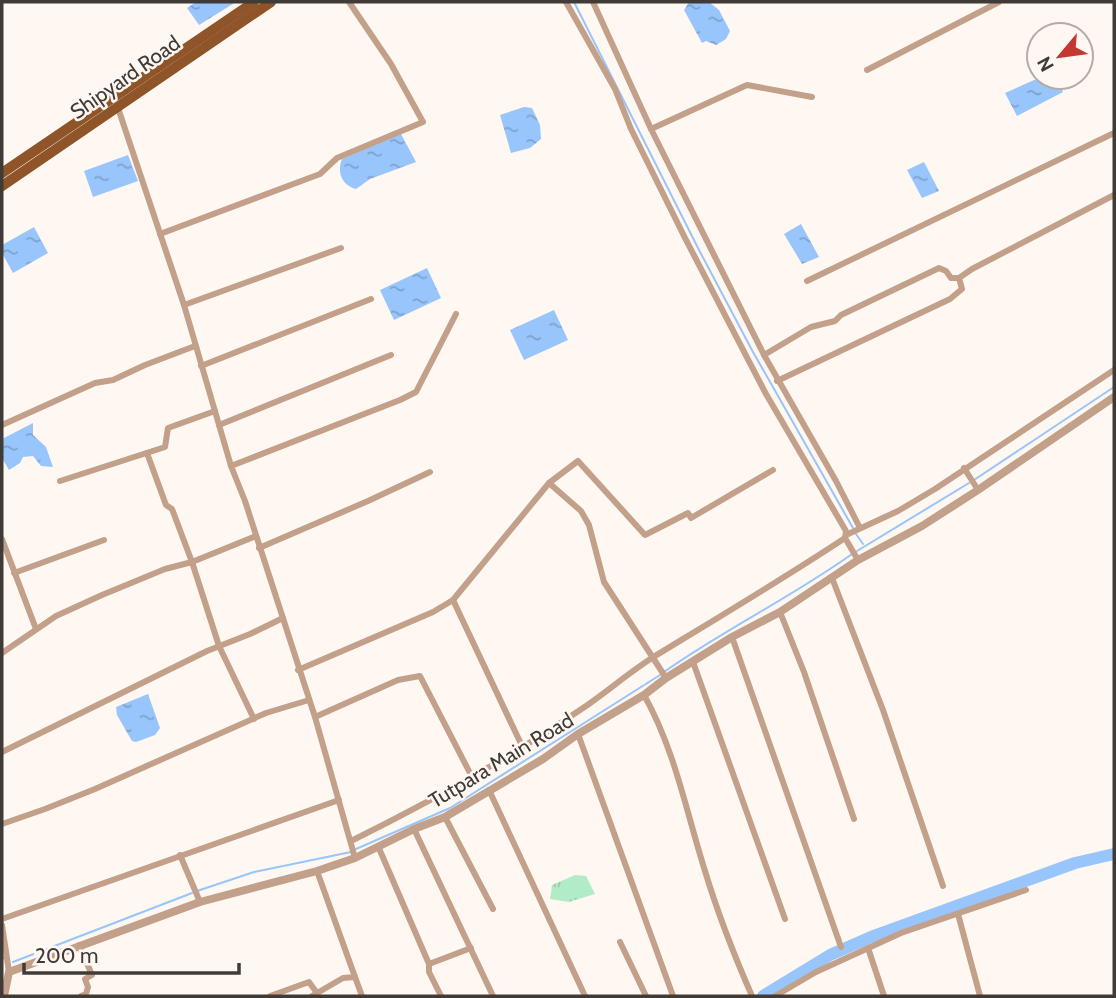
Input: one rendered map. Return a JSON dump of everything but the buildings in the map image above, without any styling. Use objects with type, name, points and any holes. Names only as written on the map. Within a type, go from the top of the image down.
[{"type":"main road","name":"Shipyard Road","points":[[2,186],[254,2]]},
{"type":"main road","name":"Shipyard Road","points":[[2,173],[271,2]]},
{"type":"street","points":[[160,234],[320,174],[337,158],[423,122],[391,64],[349,2]]},
{"type":"street","points":[[566,2],[615,89],[664,197],[766,394],[846,531],[845,536],[858,560]]},
{"type":"street","points":[[593,2],[651,129],[777,381],[825,460],[860,528]]},
{"type":"street","points":[[867,70],[999,2]]},
{"type":"street","points":[[651,129],[747,85],[811,97]]},
{"type":"street","points":[[115,101],[184,305],[232,466],[315,717],[355,858]]},
{"type":"street","points":[[807,281],[1114,133]]},
{"type":"street","points":[[764,355],[811,327],[835,321],[841,315],[939,268],[946,271],[951,278],[959,278],[1114,195]]},
{"type":"street","points":[[184,305],[341,247]]},
{"type":"street","points":[[777,381],[950,299],[962,289],[959,278]]},
{"type":"street","points":[[201,366],[371,299]]},
{"type":"street","points":[[232,466],[416,392],[456,314]]},
{"type":"street","points":[[2,425],[95,383],[113,380],[195,346]]},
{"type":"street","points":[[219,425],[391,355]]},
{"type":"street","points":[[351,841],[442,795],[522,746],[587,705],[654,657],[725,615],[845,536],[935,489],[1114,370]]},
{"type":"street","name":"Tutpara Main Road","points":[[9,972],[197,895],[317,871],[355,858],[445,817],[543,759],[732,637],[780,612],[858,560],[922,526],[1114,397]]},
{"type":"street","points":[[60,481],[165,447],[168,428],[215,411]]},
{"type":"street","points":[[147,453],[166,505],[172,509],[192,562],[219,646],[254,719]]},
{"type":"street","points":[[298,670],[433,612],[453,600],[549,483],[578,461],[645,535],[688,513],[691,518],[773,470]]},
{"type":"street","points":[[964,468],[978,490]]},
{"type":"street","points":[[259,548],[430,472]]},
{"type":"street","points":[[549,483],[581,511],[589,525],[604,582],[666,678]]},
{"type":"street","points":[[2,653],[56,616],[165,569],[192,562],[256,536]]},
{"type":"street","points":[[2,540],[4,557],[14,573],[36,629]]},
{"type":"street","points":[[14,573],[104,540]]},
{"type":"street","points":[[832,578],[883,710],[943,886]]},
{"type":"street","points":[[453,600],[522,746]]},
{"type":"street","points":[[780,612],[804,672],[854,818]]},
{"type":"street","points":[[2,752],[219,646],[283,618]]},
{"type":"street","points":[[732,637],[841,947]]},
{"type":"street","points":[[693,662],[785,919]]},
{"type":"street","points":[[315,717],[398,680],[420,676],[472,776]]},
{"type":"street","points":[[644,695],[672,756],[715,904],[752,996]]},
{"type":"street","points":[[2,824],[57,804],[267,713],[309,700]]},
{"type":"street","points":[[578,734],[673,996]]},
{"type":"street","points":[[489,790],[585,996]]},
{"type":"street","points":[[2,919],[339,800]]},
{"type":"street","points":[[445,817],[493,909]]},
{"type":"street","points":[[414,829],[493,996]]},
{"type":"street","points":[[378,846],[441,996]]},
{"type":"street","points":[[180,855],[197,895]]},
{"type":"street","points":[[317,871],[362,996]]},
{"type":"street","points":[[775,996],[816,972],[901,933],[1027,890]]},
{"type":"street","points":[[958,914],[980,996]]},
{"type":"street","points":[[2,925],[9,972],[4,996]]},
{"type":"street","points":[[620,942],[646,996]]},
{"type":"street","points":[[79,945],[92,975],[85,979],[89,987],[86,994],[81,996]]},
{"type":"street","points":[[429,964],[471,948]]},
{"type":"street","points":[[868,948],[884,996]]},
{"type":"street","points":[[270,996],[309,982],[314,995],[343,978],[355,977]]},
{"type":"green space","points":[[575,875],[586,876],[595,894],[569,902],[550,899],[552,885]]},
{"type":"water","points":[[196,2],[236,2],[199,25],[187,8]]},
{"type":"water","points":[[689,2],[709,2],[719,10],[730,31],[726,39],[716,45],[706,41],[702,43],[684,10]]},
{"type":"water","points":[[1025,84],[1025,91],[1063,92],[1017,116],[1005,93]]},
{"type":"water","points":[[524,107],[532,108],[540,125],[541,139],[530,148],[511,153],[500,115]]},
{"type":"water","points":[[401,134],[416,162],[370,179],[356,189],[344,181],[340,173],[342,159]]},
{"type":"water","points":[[128,155],[138,181],[93,197],[84,171]]},
{"type":"water","points":[[924,162],[939,191],[922,198],[907,170]]},
{"type":"water","points":[[801,224],[819,257],[802,264],[784,234]]},
{"type":"water","points":[[34,227],[48,253],[13,273],[2,253],[2,245]]},
{"type":"water","points":[[427,268],[441,298],[394,320],[380,290]]},
{"type":"water","points":[[554,310],[568,340],[524,360],[510,330]]},
{"type":"water","points":[[33,423],[33,435],[46,447],[53,467],[41,466],[33,456],[23,457],[20,463],[9,470],[2,458],[2,439]]},
{"type":"water","points":[[148,694],[160,728],[155,735],[132,741],[117,715],[116,707]]},
{"type":"waterway","points":[[574,2],[753,352],[853,528]]},
{"type":"waterway","points":[[974,480],[1114,387]]},
{"type":"waterway","points":[[857,551],[969,483]]},
{"type":"waterway","points":[[856,534],[863,544]]},
{"type":"waterway","points":[[664,672],[852,554]]},
{"type":"waterway","points":[[356,849],[450,808],[660,675]]},
{"type":"waterway","points":[[197,891],[254,872],[351,852]]},
{"type":"waterway","points":[[763,996],[830,955],[871,937],[1075,863],[1114,854]]},
{"type":"waterway","points":[[13,962],[192,893]]}]
